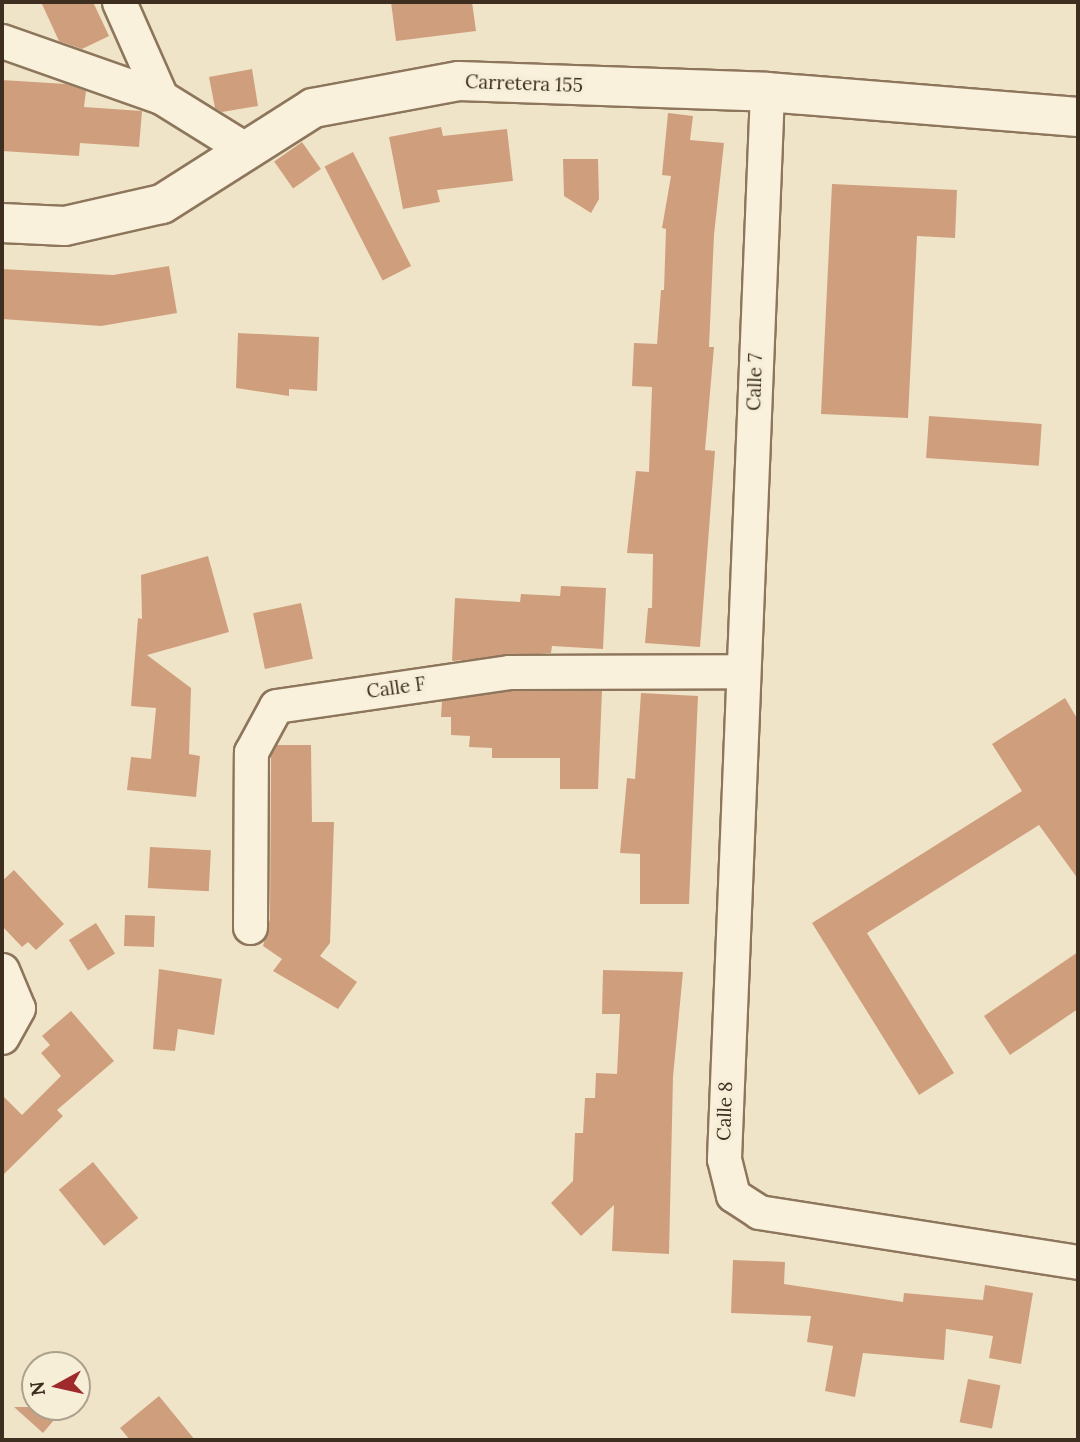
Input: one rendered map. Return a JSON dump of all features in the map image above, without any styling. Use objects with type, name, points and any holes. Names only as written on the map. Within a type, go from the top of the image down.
[{"type":"street","points":[[120,2],[161,97]]},
{"type":"street","points":[[2,41],[161,97],[245,149]]},
{"type":"street","name":"Carretera 155","points":[[2,223],[65,226],[162,204],[313,108],[459,81],[767,92],[1078,117]]},
{"type":"street","name":"Calle 7","points":[[743,671],[767,92]]},
{"type":"street","name":"Calle F","points":[[250,927],[251,752],[276,706],[509,672],[743,671]]},
{"type":"street","name":"Calle 8","points":[[743,671],[724,1159],[733,1195],[759,1212],[1078,1262]]},
{"type":"street","points":[[2,970],[18,1008],[2,1037]]},
{"type":"building","points":[[41,2],[93,2],[109,36],[82,49],[59,41]]},
{"type":"building","points":[[391,2],[472,2],[476,31],[396,41]]},
{"type":"building","points":[[252,69],[258,106],[222,112],[215,108],[209,77]]},
{"type":"building","points":[[2,80],[66,84],[86,91],[84,107],[142,111],[139,147],[80,143],[79,156],[2,151]]},
{"type":"building","points":[[668,113],[693,116],[690,140],[724,143],[714,235],[709,347],[714,347],[705,450],[715,451],[700,647],[645,643],[648,608],[652,608],[653,554],[627,553],[636,471],[649,472],[652,387],[632,386],[634,343],[657,344],[661,290],[664,290],[666,229],[662,228],[671,176],[662,175]]},
{"type":"building","points":[[441,127],[443,136],[507,129],[513,181],[437,190],[440,202],[403,209],[389,137]]},
{"type":"building","points":[[302,142],[321,169],[293,189],[274,162]]},
{"type":"building","points":[[353,152],[411,266],[383,281],[324,167]]},
{"type":"building","points":[[563,159],[598,159],[599,199],[591,213],[564,196]]},
{"type":"building","points":[[832,184],[957,190],[955,238],[917,236],[908,418],[821,414]]},
{"type":"building","points":[[169,266],[177,313],[101,326],[2,319],[2,269],[113,275]]},
{"type":"building","points":[[238,333],[319,337],[317,391],[289,389],[289,396],[236,388]]},
{"type":"building","points":[[929,416],[1042,424],[1039,466],[926,458]]},
{"type":"building","points":[[208,556],[229,632],[147,655],[191,688],[189,754],[200,756],[196,797],[127,790],[131,757],[151,759],[156,708],[131,706],[138,618],[142,619],[141,575]]},
{"type":"building","points":[[561,586],[606,588],[603,649],[552,646],[551,653],[452,661],[455,598],[520,602],[521,594],[560,596]]},
{"type":"building","points":[[301,603],[313,659],[265,669],[253,613]]},
{"type":"building","points":[[510,691],[602,691],[598,789],[560,789],[560,758],[492,758],[492,748],[469,747],[470,736],[451,735],[451,717],[441,717],[442,701]]},
{"type":"building","points":[[641,693],[698,696],[689,904],[640,904],[640,854],[620,853],[627,778],[635,779]]},
{"type":"building","points":[[1065,698],[1078,720],[1078,879],[1039,825],[867,933],[954,1073],[919,1095],[812,923],[1022,791],[992,744]]},
{"type":"building","points":[[277,745],[311,745],[312,822],[334,822],[330,943],[320,956],[357,982],[338,1009],[273,971],[282,959],[263,946],[270,919],[271,756]]},
{"type":"building","points":[[150,847],[211,850],[209,891],[148,888]]},
{"type":"building","points":[[14,870],[64,924],[36,950],[28,942],[22,947],[2,926],[2,881]]},
{"type":"building","points":[[125,915],[155,916],[154,947],[124,946]]},
{"type":"building","points":[[96,923],[115,954],[88,970],[69,940]]},
{"type":"building","points":[[1078,952],[1078,1009],[1010,1055],[984,1016]]},
{"type":"building","points":[[159,969],[222,979],[214,1035],[178,1029],[175,1051],[153,1049]]},
{"type":"building","points":[[603,970],[683,972],[673,1077],[669,1254],[612,1251],[614,1205],[581,1236],[551,1203],[573,1181],[575,1133],[583,1133],[585,1098],[595,1098],[596,1073],[617,1074],[620,1014],[602,1014]]},
{"type":"building","points":[[71,1011],[114,1061],[57,1110],[63,1116],[2,1176],[2,1095],[22,1115],[61,1076],[41,1053],[50,1045],[42,1036]]},
{"type":"building","points":[[93,1162],[138,1218],[104,1246],[59,1190]]},
{"type":"building","points":[[733,1260],[785,1262],[784,1284],[903,1302],[904,1293],[983,1300],[985,1285],[1033,1293],[1021,1364],[989,1358],[993,1336],[946,1329],[944,1360],[863,1353],[855,1397],[825,1391],[833,1346],[807,1342],[811,1316],[731,1313]]},
{"type":"building","points":[[968,1379],[1000,1385],[992,1428],[960,1422]]},
{"type":"building","points":[[159,1396],[195,1440],[130,1440],[120,1428]]},
{"type":"building","points":[[30,1421],[53,1421],[43,1433]]}]
